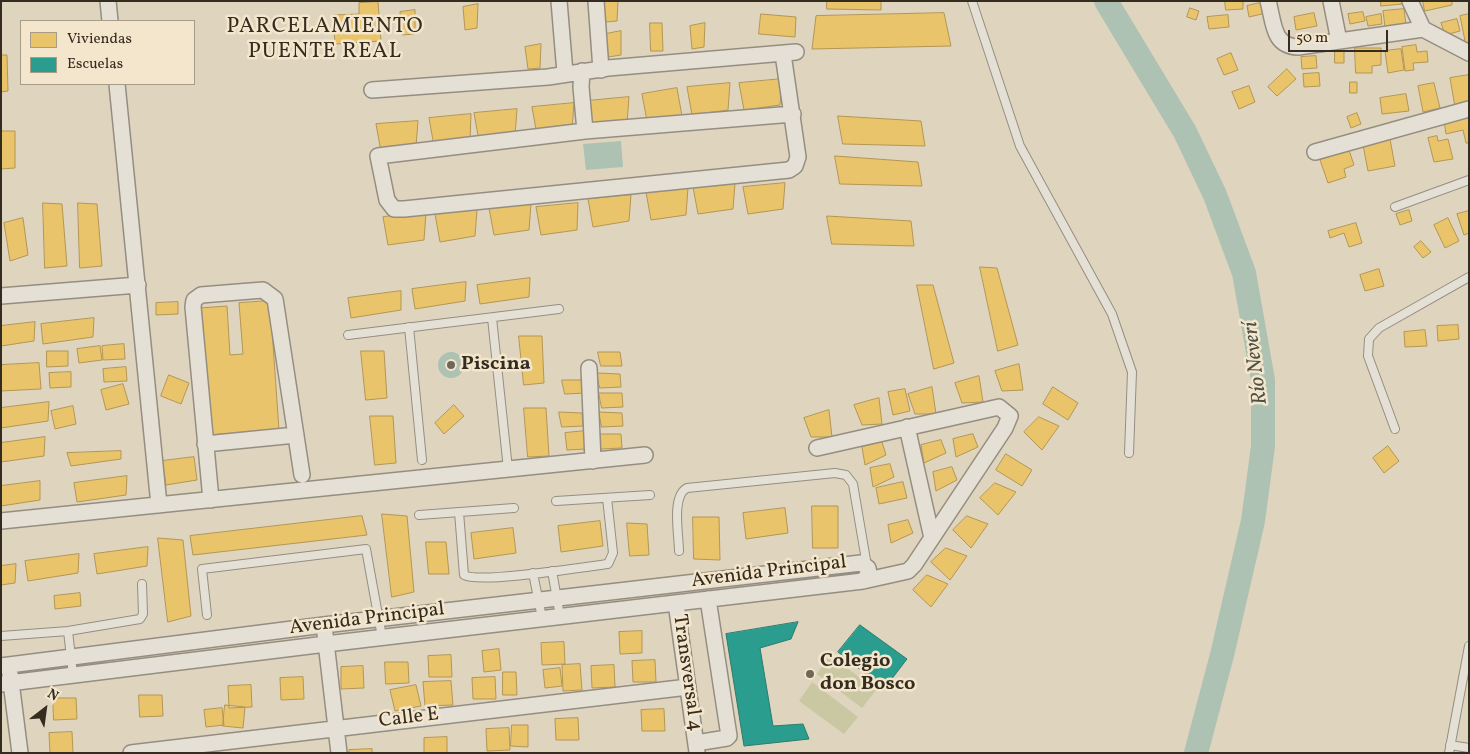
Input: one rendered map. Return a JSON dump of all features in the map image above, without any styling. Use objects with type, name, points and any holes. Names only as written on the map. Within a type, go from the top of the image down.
[{"type":"street","points":[[108,1],[110,20]]},
{"type":"street","points":[[559,1],[565,73]]},
{"type":"street","points":[[596,1],[601,70]]},
{"type":"street","points":[[1268,1],[1278,39],[1287,46],[1423,29],[1469,53]]},
{"type":"street","points":[[1331,1],[1339,41]]},
{"type":"street","points":[[1410,1],[1423,29]]},
{"type":"street","points":[[372,90],[548,76],[582,71],[790,53],[792,114],[798,158],[795,166],[789,170],[394,209],[387,200],[378,156],[585,131],[792,114]]},
{"type":"street","points":[[582,71],[581,86],[585,131]]},
{"type":"street","points":[[117,85],[159,505]]},
{"type":"street","points":[[1315,152],[1469,109]]},
{"type":"street","points":[[1,296],[138,285]]},
{"type":"street","points":[[211,500],[193,307],[194,300],[202,295],[263,290],[275,299],[302,475]]},
{"type":"street","points":[[589,368],[592,460]]},
{"type":"street","points":[[817,448],[999,407],[1010,416],[1005,428],[908,571],[865,575]]},
{"type":"street","points":[[907,427],[932,538]]},
{"type":"street","points":[[206,444],[296,435]]},
{"type":"street","points":[[1,522],[645,455]]},
{"type":"street","name":"Avenida Principal","points":[[5,665],[378,618],[861,563],[865,575],[708,599],[6,684]]},
{"type":"street","points":[[697,748],[729,736],[708,599]]},
{"type":"street","name":"Transversal 4","points":[[676,603],[697,748]]},
{"type":"street","points":[[324,625],[339,753]]},
{"type":"street","points":[[5,665],[6,684],[20,753]]},
{"type":"street","name":"Calle E","points":[[131,753],[688,686]]},
{"type":"lane","points":[[972,1],[1020,146],[1112,314],[1132,372],[1129,454]]},
{"type":"lane","points":[[1395,206],[1469,180]]},
{"type":"lane","points":[[1395,429],[1368,356],[1369,339],[1379,328],[1469,277]]},
{"type":"lane","points":[[348,335],[559,309]]},
{"type":"lane","points":[[492,318],[508,469]]},
{"type":"lane","points":[[409,327],[422,460]]},
{"type":"lane","points":[[679,551],[677,498],[682,490],[835,473],[846,474],[853,484],[865,575]]},
{"type":"lane","points":[[556,501],[650,495]]},
{"type":"lane","points":[[459,512],[464,575],[478,578],[533,574],[608,564],[613,553],[607,498]]},
{"type":"lane","points":[[419,515],[514,508]]},
{"type":"lane","points":[[206,615],[202,569],[366,549],[382,637]]},
{"type":"lane","points":[[552,571],[560,616]]},
{"type":"lane","points":[[533,574],[542,618]]},
{"type":"lane","points":[[1,636],[68,631],[140,619],[143,614],[142,584]]},
{"type":"lane","points":[[68,631],[74,675]]},
{"type":"lane","points":[[1469,646],[1449,749],[1469,748]]},
{"type":"green space","points":[[830,655],[876,690],[862,708],[817,674]]},
{"type":"green space","points":[[812,682],[858,717],[844,734],[799,701]]},
{"type":"shaded area","points":[[621,141],[623,167],[586,170],[583,144]]},
{"type":"shaded area","name":"Piscina","points":[[451,352],[460,356],[464,365],[460,374],[451,378],[442,374],[438,365],[442,356]]},
{"type":"building: Viviendas","points":[[603,1],[618,1],[617,21],[605,22]]},
{"type":"building: Viviendas","points":[[827,1],[881,1],[881,10],[827,9]]},
{"type":"building: Viviendas","points":[[1225,1],[1243,1],[1243,9],[1226,10]]},
{"type":"building: Viviendas","points":[[1381,1],[1402,1],[1402,4],[1381,6]]},
{"type":"building: Viviendas","points":[[1423,1],[1452,1],[1452,5],[1425,11]]},
{"type":"building: Viviendas","points":[[378,2],[381,41],[335,44],[333,15],[359,14],[359,3]]},
{"type":"building: Viviendas","points":[[1264,2],[1266,13],[1249,17],[1247,6]]},
{"type":"building: Viviendas","points":[[478,4],[477,28],[465,30],[463,7]]},
{"type":"building: Viviendas","points":[[1190,8],[1199,11],[1196,20],[1187,17]]},
{"type":"building: Viviendas","points":[[1404,9],[1406,25],[1385,27],[1383,11]]},
{"type":"building: Viviendas","points":[[415,10],[415,34],[402,35],[400,12]]},
{"type":"building: Viviendas","points":[[1363,12],[1365,21],[1350,24],[1348,14]]},
{"type":"building: Viviendas","points":[[944,13],[951,46],[812,49],[816,16]]},
{"type":"building: Viviendas","points":[[1314,13],[1317,26],[1296,30],[1294,17]]},
{"type":"building: Viviendas","points":[[761,14],[796,17],[795,37],[759,34]]},
{"type":"building: Viviendas","points":[[1381,14],[1382,24],[1368,26],[1366,17]]},
{"type":"building: Viviendas","points":[[1469,14],[1469,46],[1466,46],[1460,16]]},
{"type":"building: Viviendas","points":[[1228,15],[1229,27],[1209,29],[1207,17]]},
{"type":"building: Viviendas","points":[[1457,19],[1460,31],[1445,35],[1441,23]]},
{"type":"building: Viviendas","points":[[650,23],[662,23],[663,51],[651,51]]},
{"type":"building: Viviendas","points":[[705,23],[704,47],[692,49],[690,26]]},
{"type":"building: Viviendas","points":[[621,31],[621,55],[608,57],[606,34]]},
{"type":"building: Viviendas","points":[[541,44],[540,68],[528,69],[525,47]]},
{"type":"building: Viviendas","points":[[1416,45],[1417,52],[1427,51],[1428,62],[1413,63],[1414,70],[1405,71],[1402,47]]},
{"type":"building: Viviendas","points":[[1355,48],[1381,48],[1381,65],[1372,66],[1372,73],[1356,73]]},
{"type":"building: Viviendas","points":[[1401,49],[1404,70],[1388,73],[1385,51]]},
{"type":"building: Viviendas","points":[[1335,51],[1344,51],[1344,63],[1335,63]]},
{"type":"building: Viviendas","points":[[1231,53],[1238,70],[1224,75],[1217,59]]},
{"type":"building: Viviendas","points":[[1,55],[7,55],[8,91],[1,92]]},
{"type":"building: Viviendas","points":[[1316,56],[1317,68],[1302,69],[1301,57]]},
{"type":"building: Viviendas","points":[[1287,69],[1296,79],[1277,96],[1268,87]]},
{"type":"building: Viviendas","points":[[1319,73],[1320,86],[1304,87],[1303,74]]},
{"type":"building: Viviendas","points":[[1469,75],[1469,104],[1455,107],[1450,78]]},
{"type":"building: Viviendas","points":[[782,79],[780,105],[744,110],[739,83]]},
{"type":"building: Viviendas","points":[[1350,82],[1357,82],[1357,93],[1350,93]]},
{"type":"building: Viviendas","points":[[730,83],[728,110],[692,115],[687,87]]},
{"type":"building: Viviendas","points":[[1434,83],[1440,108],[1423,112],[1418,86]]},
{"type":"building: Viviendas","points":[[1249,86],[1255,102],[1239,109],[1232,92]]},
{"type":"building: Viviendas","points":[[677,88],[682,116],[647,121],[642,94]]},
{"type":"building: Viviendas","points":[[1406,94],[1409,111],[1382,114],[1380,98]]},
{"type":"building: Viviendas","points":[[629,97],[627,123],[592,128],[587,101]]},
{"type":"building: Viviendas","points":[[574,103],[572,130],[537,135],[532,107]]},
{"type":"building: Viviendas","points":[[517,109],[515,136],[479,141],[474,113]]},
{"type":"building: Viviendas","points":[[1357,113],[1361,124],[1351,128],[1347,117]]},
{"type":"building: Viviendas","points":[[471,114],[470,141],[434,146],[429,118]]},
{"type":"building: Viviendas","points":[[838,116],[921,121],[925,146],[843,144]]},
{"type":"building: Viviendas","points":[[1469,116],[1469,143],[1466,143],[1463,130],[1446,134],[1444,121]]},
{"type":"building: Viviendas","points":[[418,121],[416,147],[381,152],[376,124]]},
{"type":"building: Viviendas","points":[[1,131],[15,131],[15,168],[1,169]]},
{"type":"building: Viviendas","points":[[1437,136],[1438,141],[1448,139],[1453,159],[1434,162],[1428,138]]},
{"type":"building: Viviendas","points":[[1390,139],[1395,166],[1368,171],[1363,145]]},
{"type":"building: Viviendas","points":[[1349,150],[1354,165],[1344,169],[1346,177],[1328,183],[1320,160]]},
{"type":"building: Viviendas","points":[[835,156],[918,162],[922,186],[840,184]]},
{"type":"building: Viviendas","points":[[735,183],[733,209],[698,214],[693,187]]},
{"type":"building: Viviendas","points":[[785,183],[783,209],[748,214],[743,187]]},
{"type":"building: Viviendas","points":[[688,188],[686,215],[651,220],[646,192]]},
{"type":"building: Viviendas","points":[[631,195],[629,221],[593,227],[588,199]]},
{"type":"building: Viviendas","points":[[43,203],[62,204],[67,266],[45,268]]},
{"type":"building: Viviendas","points":[[78,203],[97,204],[102,266],[80,268]]},
{"type":"building: Viviendas","points":[[578,203],[577,230],[541,235],[536,207]]},
{"type":"building: Viviendas","points":[[531,204],[529,230],[494,235],[489,208]]},
{"type":"building: Viviendas","points":[[477,210],[475,236],[440,242],[435,214]]},
{"type":"building: Viviendas","points":[[1409,210],[1412,221],[1400,225],[1396,214]]},
{"type":"building: Viviendas","points":[[1469,211],[1469,233],[1464,235],[1457,214]]},
{"type":"building: Viviendas","points":[[426,213],[424,240],[388,245],[383,217]]},
{"type":"building: Viviendas","points":[[827,216],[911,221],[914,246],[832,244]]},
{"type":"building: Viviendas","points":[[23,218],[28,255],[10,261],[4,223]]},
{"type":"building: Viviendas","points":[[1448,218],[1459,241],[1445,248],[1434,225]]},
{"type":"building: Viviendas","points":[[1356,223],[1362,243],[1349,247],[1344,233],[1330,238],[1328,231]]},
{"type":"building: Viviendas","points":[[1421,241],[1431,252],[1423,258],[1414,247]]},
{"type":"building: Viviendas","points":[[980,267],[997,268],[1018,345],[998,351]]},
{"type":"building: Viviendas","points":[[1379,269],[1384,286],[1365,291],[1360,275]]},
{"type":"building: Viviendas","points":[[530,278],[529,297],[480,304],[477,285]]},
{"type":"building: Viviendas","points":[[466,282],[465,301],[415,309],[412,289]]},
{"type":"building: Viviendas","points":[[917,285],[933,285],[954,363],[934,369]]},
{"type":"building: Viviendas","points":[[401,291],[401,310],[351,318],[348,298]]},
{"type":"building: Viviendas","points":[[270,301],[279,430],[208,435],[199,308],[227,306],[230,355],[243,354],[239,303]]},
{"type":"building: Viviendas","points":[[178,302],[178,314],[156,315],[156,303]]},
{"type":"building: Viviendas","points":[[94,318],[93,337],[43,344],[41,324]]},
{"type":"building: Viviendas","points":[[35,322],[34,341],[1,346],[1,326]]},
{"type":"building: Viviendas","points":[[1458,325],[1459,339],[1438,341],[1437,326]]},
{"type":"building: Viviendas","points":[[1425,330],[1427,346],[1405,347],[1404,332]]},
{"type":"building: Viviendas","points":[[519,336],[542,336],[544,383],[524,385]]},
{"type":"building: Viviendas","points":[[124,344],[125,359],[103,360],[102,346]]},
{"type":"building: Viviendas","points":[[100,346],[102,360],[79,363],[77,349]]},
{"type":"building: Viviendas","points":[[47,351],[68,351],[68,366],[47,367]]},
{"type":"building: Viviendas","points":[[361,351],[384,351],[387,398],[366,400]]},
{"type":"building: Viviendas","points":[[598,352],[620,352],[622,366],[601,366]]},
{"type":"building: Viviendas","points":[[39,363],[41,389],[1,391],[1,365]]},
{"type":"building: Viviendas","points":[[1019,364],[1023,390],[1002,391],[995,371]]},
{"type":"building: Viviendas","points":[[126,367],[127,381],[104,382],[103,369]]},
{"type":"building: Viviendas","points":[[71,372],[71,387],[50,388],[49,373]]},
{"type":"building: Viviendas","points":[[597,373],[620,374],[621,387],[600,388]]},
{"type":"building: Viviendas","points":[[169,375],[189,383],[181,404],[161,396]]},
{"type":"building: Viviendas","points":[[979,376],[983,402],[962,403],[955,383]]},
{"type":"building: Viviendas","points":[[562,380],[585,380],[586,393],[565,394]]},
{"type":"building: Viviendas","points":[[123,384],[129,404],[106,410],[101,390]]},
{"type":"building: Viviendas","points":[[932,387],[936,414],[915,414],[908,394]]},
{"type":"building: Viviendas","points":[[1053,387],[1078,403],[1068,420],[1043,404]]},
{"type":"building: Viviendas","points":[[905,389],[910,411],[893,415],[888,392]]},
{"type":"building: Viviendas","points":[[599,393],[622,393],[623,407],[602,408]]},
{"type":"building: Viviendas","points":[[879,398],[882,424],[862,425],[854,405]]},
{"type":"building: Viviendas","points":[[49,402],[48,421],[1,428],[1,408]]},
{"type":"building: Viviendas","points":[[454,405],[464,416],[444,434],[435,423]]},
{"type":"building: Viviendas","points":[[73,406],[76,424],[55,429],[51,411]]},
{"type":"building: Viviendas","points":[[524,408],[546,408],[549,456],[528,457]]},
{"type":"building: Viviendas","points":[[829,410],[832,437],[811,437],[804,418]]},
{"type":"building: Viviendas","points":[[559,412],[582,413],[583,426],[562,427]]},
{"type":"building: Viviendas","points":[[599,412],[622,413],[623,426],[602,427]]},
{"type":"building: Viviendas","points":[[370,416],[393,416],[396,463],[375,465]]},
{"type":"building: Viviendas","points":[[1039,417],[1059,426],[1042,450],[1024,432]]},
{"type":"building: Viviendas","points":[[585,431],[586,449],[567,450],[565,433]]},
{"type":"building: Viviendas","points":[[598,434],[621,434],[622,448],[601,449]]},
{"type":"building: Viviendas","points":[[973,434],[978,447],[956,457],[953,439]]},
{"type":"building: Viviendas","points":[[45,437],[44,456],[1,462],[1,443]]},
{"type":"building: Viviendas","points":[[941,440],[946,453],[924,463],[921,445]]},
{"type":"building: Viviendas","points":[[882,442],[886,455],[865,465],[862,447]]},
{"type":"building: Viviendas","points":[[1388,446],[1399,461],[1384,473],[1373,458]]},
{"type":"building: Viviendas","points":[[121,451],[121,459],[71,466],[67,453]]},
{"type":"building: Viviendas","points":[[1006,454],[1032,470],[1022,486],[996,470]]},
{"type":"building: Viviendas","points":[[194,457],[197,480],[166,485],[162,461]]},
{"type":"building: Viviendas","points":[[890,464],[894,477],[873,487],[870,468]]},
{"type":"building: Viviendas","points":[[952,467],[957,480],[936,491],[933,472]]},
{"type":"building: Viviendas","points":[[127,476],[126,495],[77,502],[74,483]]},
{"type":"building: Viviendas","points":[[40,481],[40,500],[1,506],[1,486]]},
{"type":"building: Viviendas","points":[[903,482],[907,498],[879,504],[876,488]]},
{"type":"building: Viviendas","points":[[995,483],[1016,492],[998,515],[980,498]]},
{"type":"building: Viviendas","points":[[812,506],[838,506],[838,548],[813,548]]},
{"type":"building: Viviendas","points":[[785,508],[788,533],[746,539],[743,513]]},
{"type":"building: Viviendas","points":[[382,514],[407,516],[414,592],[392,597]]},
{"type":"building: Viviendas","points":[[362,516],[367,535],[193,555],[190,536]]},
{"type":"building: Viviendas","points":[[967,516],[988,524],[971,548],[953,530]]},
{"type":"building: Viviendas","points":[[693,517],[719,517],[720,560],[694,559]]},
{"type":"building: Viviendas","points":[[908,520],[913,533],[891,543],[888,525]]},
{"type":"building: Viviendas","points":[[600,521],[603,546],[561,552],[558,526]]},
{"type":"building: Viviendas","points":[[627,523],[647,524],[649,555],[630,556]]},
{"type":"building: Viviendas","points":[[513,528],[516,553],[474,559],[471,533]]},
{"type":"building: Viviendas","points":[[158,538],[183,540],[191,616],[168,622]]},
{"type":"building: Viviendas","points":[[426,542],[446,542],[449,574],[429,574]]},
{"type":"building: Viviendas","points":[[148,547],[147,566],[97,574],[94,554]]},
{"type":"building: Viviendas","points":[[946,548],[967,556],[950,580],[931,562]]},
{"type":"building: Viviendas","points":[[79,554],[78,573],[28,581],[25,561]]},
{"type":"building: Viviendas","points":[[16,564],[15,583],[1,585],[1,566]]},
{"type":"building: Viviendas","points":[[927,575],[948,584],[931,607],[913,590]]},
{"type":"building: Viviendas","points":[[80,593],[81,606],[55,609],[54,596]]},
{"type":"building: Viviendas","points":[[642,631],[642,653],[620,654],[619,632]]},
{"type":"building: Viviendas","points":[[564,642],[565,664],[542,665],[541,643]]},
{"type":"building: Viviendas","points":[[499,649],[501,670],[484,672],[482,651]]},
{"type":"building: Viviendas","points":[[451,655],[452,677],[429,677],[428,656]]},
{"type":"building: Viviendas","points":[[655,660],[656,682],[633,682],[632,661]]},
{"type":"building: Viviendas","points":[[385,662],[408,662],[409,683],[386,684]]},
{"type":"building: Viviendas","points":[[580,664],[582,690],[563,691],[562,665]]},
{"type":"building: Viviendas","points":[[614,665],[615,687],[592,688],[591,666]]},
{"type":"building: Viviendas","points":[[363,666],[364,688],[341,689],[341,667]]},
{"type":"building: Viviendas","points":[[560,668],[562,686],[545,688],[543,670]]},
{"type":"building: Viviendas","points":[[503,672],[516,672],[517,695],[503,695]]},
{"type":"building: Viviendas","points":[[303,677],[304,699],[281,700],[280,678]]},
{"type":"building: Viviendas","points":[[495,677],[496,699],[473,699],[472,678]]},
{"type":"building: Viviendas","points":[[451,681],[453,705],[425,706],[423,682]]},
{"type":"building: Viviendas","points":[[251,685],[252,707],[229,708],[228,686]]},
{"type":"building: Viviendas","points":[[416,685],[421,706],[395,711],[390,690]]},
{"type":"building: Viviendas","points":[[139,695],[162,695],[163,716],[140,717]]},
{"type":"building: Viviendas","points":[[53,698],[76,698],[77,719],[54,720]]},
{"type":"building: Viviendas","points":[[225,705],[245,707],[243,728],[223,726]]},
{"type":"building: Viviendas","points":[[222,708],[224,725],[206,727],[204,710]]},
{"type":"building: Viviendas","points":[[664,709],[665,731],[642,731],[641,710]]},
{"type":"building: Viviendas","points":[[578,718],[579,740],[556,740],[555,719]]},
{"type":"building: Viviendas","points":[[512,725],[528,725],[528,747],[511,746]]},
{"type":"building: Viviendas","points":[[509,728],[510,750],[487,751],[486,729]]},
{"type":"building: Viviendas","points":[[72,732],[73,753],[50,753],[49,733]]},
{"type":"building: Viviendas","points":[[447,737],[447,753],[424,753],[424,738]]},
{"type":"building: Viviendas","points":[[372,749],[372,753],[349,753],[349,750]]},
{"type":"building: Escuelas","points":[[798,622],[791,639],[760,648],[773,726],[803,724],[809,739],[744,746],[726,634]]},
{"type":"building: Escuelas","points":[[860,625],[907,659],[884,689],[838,652]]},
{"type":"waterway","name":"Río Neverí","points":[[1106,1],[1185,132],[1215,195],[1244,273],[1263,380],[1263,446],[1253,521],[1222,655],[1196,753]]},
{"type":"place","name":"Piscina","points":[[451,365]]},
{"type":"place","name":"Colegio don Bosco","points":[[810,674]]},
{"type":"district","name":"PARCELAMIENTO PUENTE REAL","points":[[325,40]]}]
